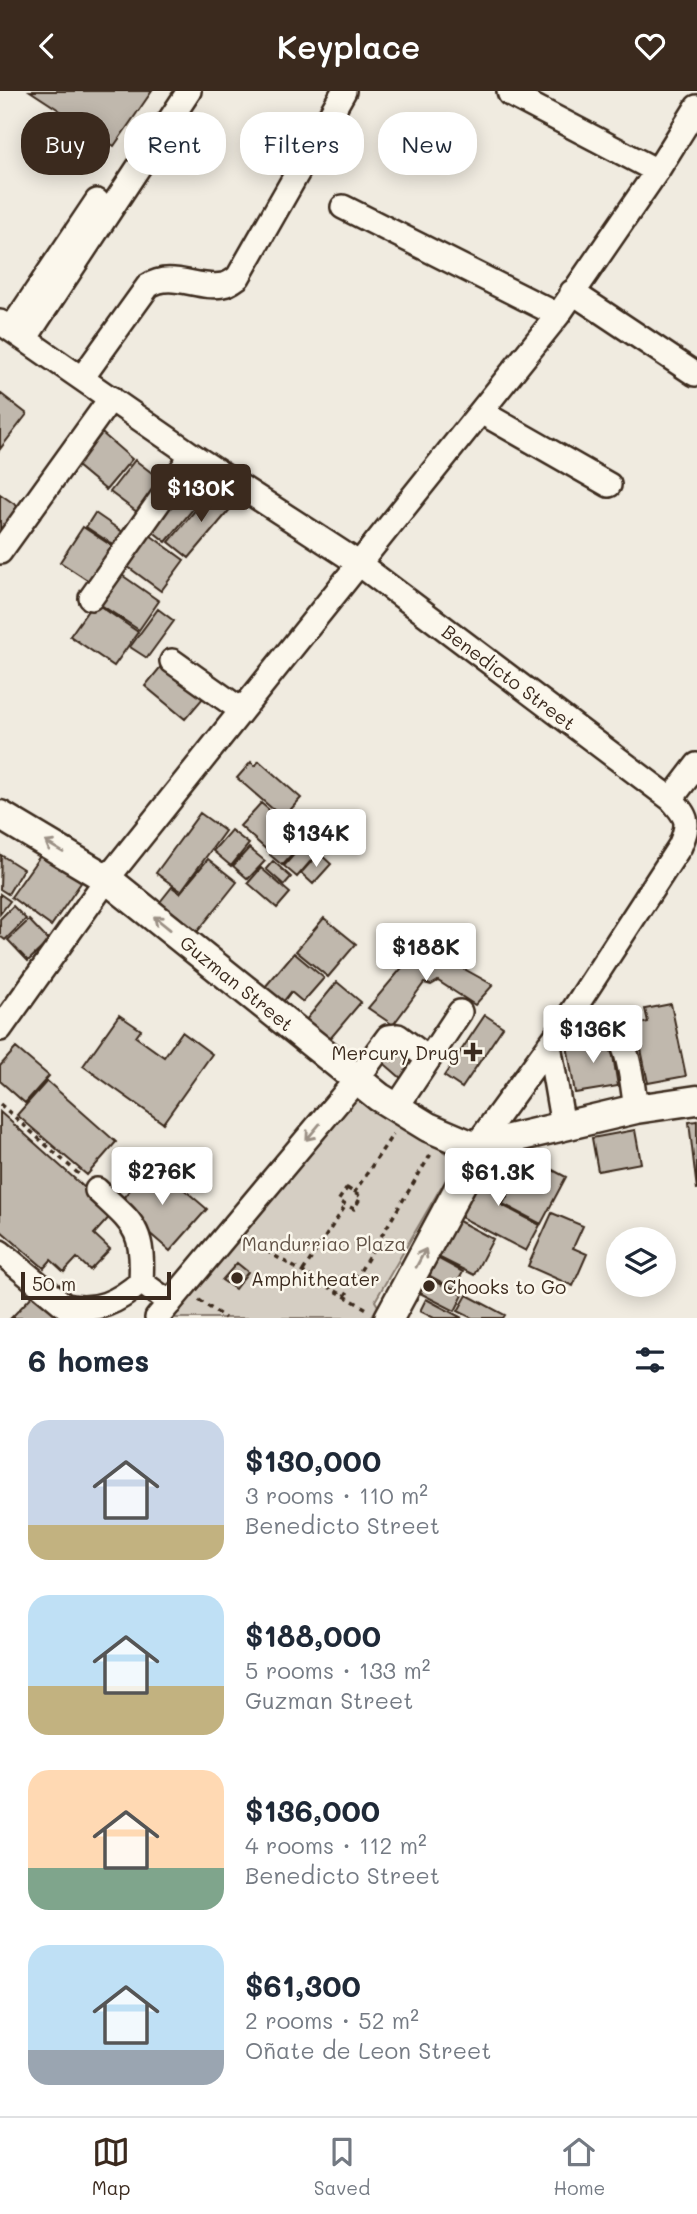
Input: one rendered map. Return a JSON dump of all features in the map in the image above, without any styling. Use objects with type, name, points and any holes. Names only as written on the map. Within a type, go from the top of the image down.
[{"type":"main road","name":"Guzman Street","points":[[0,815],[107,879],[357,1079],[401,1111],[443,1135],[475,1147]]},
{"type":"main road","points":[[381,1315],[465,1177],[475,1147],[636,1109],[697,1100]]},
{"type":"street","points":[[159,112],[170,91]]},
{"type":"street","points":[[173,112],[189,91]]},
{"type":"street","points":[[82,378],[148,286],[154,282],[166,279],[222,285],[238,277],[344,91]]},
{"type":"street","points":[[509,91],[510,94],[657,171]]},
{"type":"street","points":[[0,1029],[107,879],[558,315],[697,109]]},
{"type":"street","points":[[12,330],[124,175]]},
{"type":"street","points":[[344,207],[558,315]]},
{"type":"street","points":[[572,292],[695,374]]},
{"type":"street","name":"Benedicto Street","points":[[12,330],[192,455],[358,563],[671,799],[686,816],[687,828],[680,846],[555,1037],[475,1147]]},
{"type":"street","points":[[0,552],[111,398]]},
{"type":"street","points":[[481,412],[608,485]]},
{"type":"street","points":[[91,599],[192,455]]},
{"type":"street","points":[[172,661],[241,710]]},
{"type":"street","points":[[671,799],[697,765]]},
{"type":"street","points":[[401,1111],[429,1059],[460,1012]]},
{"type":"street","points":[[563,1126],[555,1037],[595,1025],[603,1025],[617,1033],[624,1046],[636,1109]]},
{"type":"street","points":[[141,1282],[173,1310],[390,1035],[398,1036],[429,1059]]},
{"type":"street","points":[[97,1190],[131,1222],[142,1252],[141,1282]]},
{"type":"street","points":[[0,1252],[72,1312],[98,1308],[118,1300],[141,1282]]},
{"type":"path","points":[[0,1104],[97,1190]]},
{"type":"path","points":[[354,1193],[401,1111]]},
{"type":"path","points":[[345,1296],[443,1135]]},
{"type":"path","points":[[347,1188],[354,1193],[361,1197],[354,1209],[338,1201],[347,1188]]},
{"type":"path","points":[[302,1271],[346,1205]]},
{"type":"path","points":[[247,1240],[381,1315]]},
{"type":"path","points":[[173,1310],[198,1300],[225,1318]]},
{"type":"green space","name":"Mandurriao Plaza","points":[[354,1091],[447,1154],[454,1165],[448,1185],[441,1187],[375,1301],[378,1306],[371,1318],[171,1318]]},
{"type":"building","points":[[30,91],[152,91],[137,112],[124,112],[124,132],[114,146],[110,143],[110,112],[62,112]]},
{"type":"building","points":[[0,393],[27,414],[0,449]]},
{"type":"building","points":[[102,433],[132,459],[106,490],[76,465]]},
{"type":"building","points":[[135,460],[165,483],[141,515],[110,492]]},
{"type":"building","points":[[186,475],[207,492],[166,542],[146,526]]},
{"type":"building","points":[[212,490],[232,507],[189,558],[169,542]]},
{"type":"building","points":[[0,494],[20,508],[0,536]]},
{"type":"building","points":[[95,513],[127,535],[118,548],[86,527]]},
{"type":"building","points":[[83,527],[118,550],[95,585],[60,562]]},
{"type":"building","points":[[143,530],[184,560],[161,591],[120,561]]},
{"type":"building","points":[[116,571],[159,601],[139,630],[95,601]]},
{"type":"building","points":[[94,602],[138,632],[114,666],[70,636]]},
{"type":"building","points":[[158,609],[174,621],[147,658],[130,647]]},
{"type":"building","points":[[163,664],[204,697],[185,719],[145,686]]},
{"type":"building","points":[[259,761],[301,798],[283,818],[237,778],[251,762],[255,766]]},
{"type":"building","points":[[261,803],[289,827],[268,851],[240,826]]},
{"type":"building","points":[[200,813],[225,831],[181,891],[156,873]]},
{"type":"building","points":[[231,830],[249,844],[231,866],[213,851]]},
{"type":"building","points":[[291,831],[303,842],[282,865],[270,855]]},
{"type":"building","points":[[303,844],[316,855],[297,877],[284,866]]},
{"type":"building","points":[[249,848],[265,861],[248,879],[233,866]]},
{"type":"building","points":[[45,849],[85,877],[51,926],[11,897]]},
{"type":"building","points":[[319,853],[331,864],[313,884],[301,873]]},
{"type":"building","points":[[1,855],[23,869],[8,894],[0,889]]},
{"type":"building","points":[[208,859],[237,882],[197,932],[160,902],[172,887],[180,893]]},
{"type":"building","points":[[273,861],[291,877],[284,885],[266,869]]},
{"type":"building","points":[[261,868],[290,893],[277,908],[248,883]]},
{"type":"building","points":[[0,894],[10,901],[0,914]]},
{"type":"building","points":[[13,906],[26,919],[5,940],[0,936],[0,919]]},
{"type":"building","points":[[324,918],[356,944],[328,977],[296,951]]},
{"type":"building","points":[[29,920],[49,941],[28,961],[8,940]]},
{"type":"building","points":[[421,945],[493,985],[475,1005],[438,981],[431,985],[424,983],[393,1025],[368,1008]]},
{"type":"building","points":[[294,953],[324,978],[303,1002],[291,992],[283,1002],[265,987]]},
{"type":"building","points":[[337,982],[361,1002],[329,1040],[305,1021]]},
{"type":"building","points":[[671,1004],[686,1076],[648,1083],[636,1025],[648,1022],[645,1009]]},
{"type":"building","points":[[119,1015],[141,1030],[136,1037],[164,1057],[182,1032],[212,1054],[163,1123],[83,1066]]},
{"type":"building","name":"Mercury Drug","points":[[485,1015],[503,1027],[462,1088],[444,1076]]},
{"type":"building","points":[[610,1037],[618,1086],[575,1093],[567,1045]]},
{"type":"building","points":[[392,1043],[416,1063],[402,1079],[379,1059]]},
{"type":"building","points":[[16,1048],[49,1076],[25,1103],[0,1081],[0,1066]]},
{"type":"building","points":[[47,1081],[116,1142],[87,1175],[17,1115]]},
{"type":"building","points":[[0,1112],[113,1213],[94,1234],[110,1249],[90,1270],[77,1258],[64,1272],[51,1260],[44,1268],[0,1230]]},
{"type":"building","points":[[697,1121],[697,1190],[689,1122]]},
{"type":"building","points":[[635,1130],[641,1163],[598,1171],[592,1138]]},
{"type":"building","points":[[528,1157],[566,1177],[541,1224],[503,1204]]},
{"type":"building","points":[[489,1159],[517,1173],[500,1204],[540,1225],[526,1251],[459,1216]]},
{"type":"building","points":[[153,1163],[207,1209],[170,1251],[117,1205]]},
{"type":"building","points":[[552,1213],[583,1226],[573,1248],[587,1254],[573,1286],[528,1266]]},
{"type":"building","points":[[457,1220],[493,1239],[474,1275],[438,1257]]},
{"type":"building","points":[[437,1258],[463,1272],[454,1289],[428,1275]]},
{"type":"building","points":[[237,1263],[248,1272],[235,1289],[222,1280]]},
{"type":"building","points":[[426,1277],[463,1295],[455,1311],[418,1292]]},
{"type":"building","points":[[37,1291],[64,1318],[11,1318]]},
{"type":"building","points":[[467,1295],[505,1315],[503,1318],[472,1318],[458,1311]]},
{"type":"building","points":[[426,1299],[462,1318],[434,1318],[420,1311]]},
{"type":"place","name":"Mercury Drug","points":[[473,1052]]},
{"type":"place","name":"Amphitheater","points":[[237,1278]]},
{"type":"place","name":"Chooks to Go","points":[[429,1286]]}]
